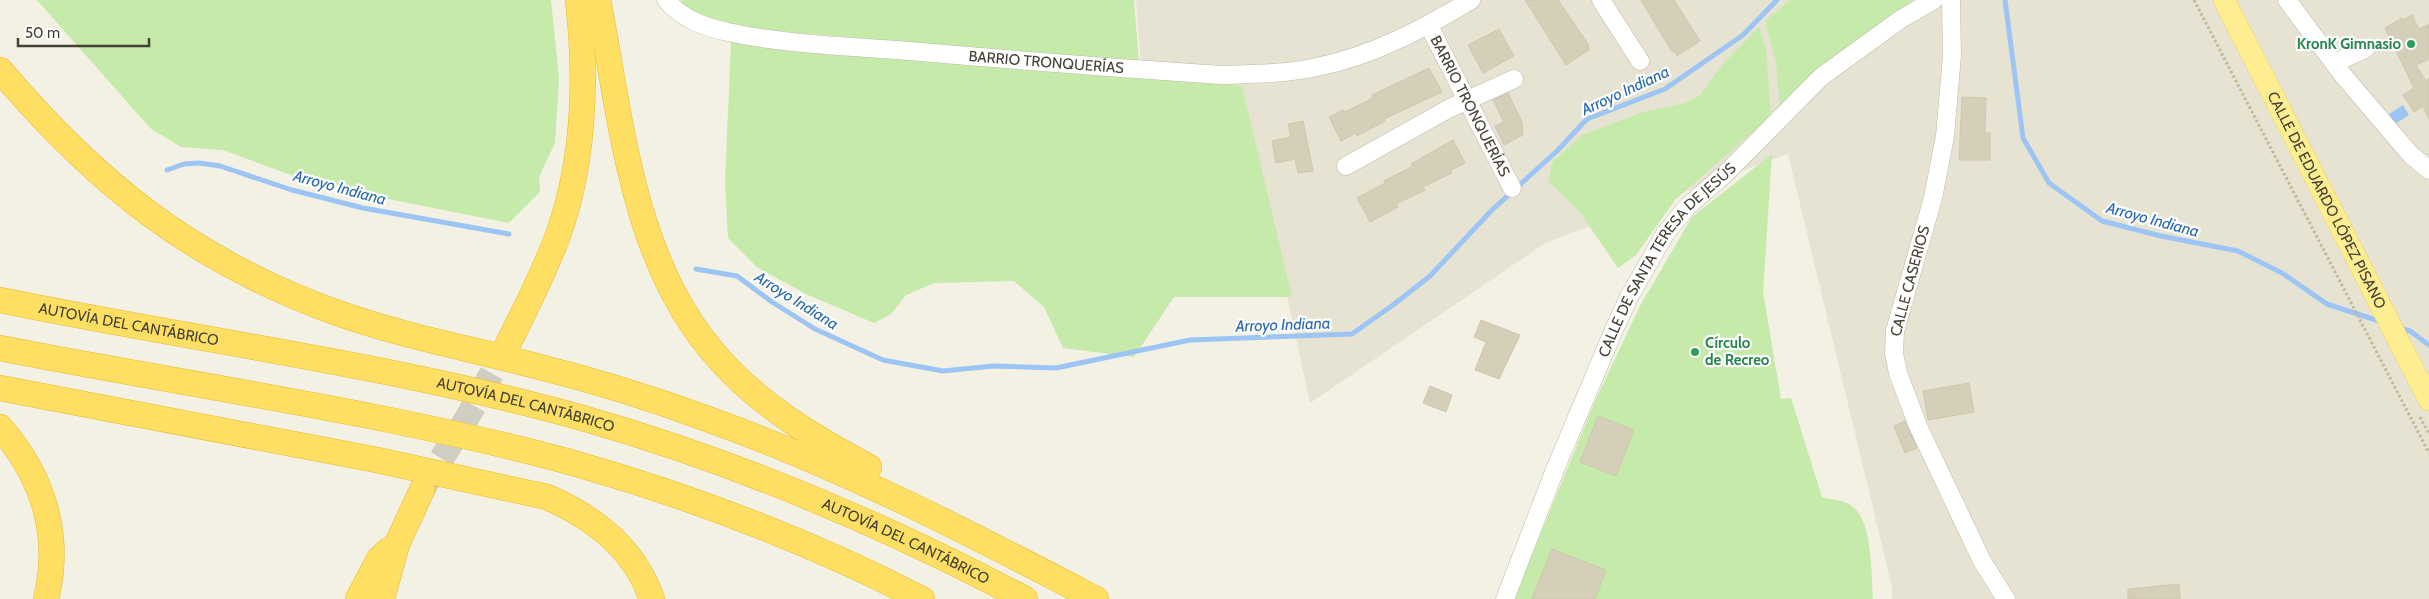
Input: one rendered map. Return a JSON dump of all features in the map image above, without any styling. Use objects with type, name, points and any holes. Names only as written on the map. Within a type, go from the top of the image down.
[{"type":"highway","points":[[507,346],[554,246],[575,175],[579,144],[583,65],[578,0]]},
{"type":"highway","points":[[598,0],[624,144],[642,215],[677,300],[719,359],[754,394],[804,430],[1042,560],[1096,599]]},
{"type":"highway","points":[[0,70],[71,147],[118,191],[193,244],[249,275],[305,300],[354,318],[585,380],[691,413],[757,437],[836,469],[993,545],[1096,599]]},
{"type":"highway","name":"AUTOVÍA DEL CANTÁBRICO","points":[[0,300],[343,364],[497,396],[586,419],[705,458],[815,499],[950,560],[1024,599]]},
{"type":"highway","points":[[0,348],[394,422],[576,464],[652,487],[802,542],[922,599]]},
{"type":"highway","points":[[0,388],[377,460],[547,497],[571,508],[606,531],[623,548],[636,566],[652,599]]},
{"type":"highway","points":[[0,427],[27,461],[44,498],[52,545],[52,564],[46,599]]},
{"type":"highway","points":[[382,599],[397,544],[422,490]]},
{"type":"highway","points":[[358,599],[379,559],[397,544]]},
{"type":"main road","name":"CALLE DE EDUARDO LÓPEZ PISANO","points":[[2224,0],[2429,400]]},
{"type":"street","name":"BARRIO TRONQUERÍAS","points":[[666,0],[681,15],[691,20],[745,35],[862,47],[1221,75],[1272,74],[1317,67],[1361,55],[1429,26],[1471,0]]},
{"type":"street","points":[[1601,0],[1640,61]]},
{"type":"street","name":"CALLE DE SANTA TERESA DE JESÚS","points":[[1505,599],[1556,467],[1613,332],[1629,297],[1665,234],[1688,206],[1726,173],[1821,77],[1902,19],[1934,0]]},
{"type":"street","name":"CALLE CASERIOS","points":[[1951,0],[1952,55],[1945,136],[1933,198],[1895,331],[1894,353],[1905,394],[1950,496],[1982,561],[2006,599]]},
{"type":"street","points":[[2287,0],[2334,63],[2410,154],[2429,170]]},
{"type":"street","name":"BARRIO TRONQUERÍAS","points":[[1429,26],[1512,188]]},
{"type":"street","points":[[2334,63],[2365,49]]},
{"type":"street","name":"BARRIO TRONQUERÍAS","points":[[1346,166],[1450,108],[1514,79]]},
{"type":"path","points":[[2194,0],[2360,324],[2429,452]]},
{"type":"shaded area","points":[[1136,0],[2429,0],[2429,599],[1892,599],[1892,587],[1788,154],[1547,242],[1310,403],[1242,86],[1142,78]]},
{"type":"green space","points":[[37,0],[551,0],[559,78],[555,143],[539,177],[540,192],[509,223],[383,198],[326,182],[302,179],[223,150],[181,147],[150,128]]},
{"type":"green space","points":[[681,0],[1134,0],[1139,62],[737,28],[687,11]]},
{"type":"green space","points":[[1790,0],[1913,0],[1780,110],[1776,62],[1765,21]]},
{"type":"green space","points":[[1759,27],[1766,49],[1771,116],[1675,200],[1636,255],[1618,268],[1579,211],[1548,181],[1553,161],[1582,135],[1643,112],[1686,103],[1700,95],[1723,64]]},
{"type":"green space","points":[[731,42],[968,64],[1242,86],[1292,297],[1174,297],[1134,357],[1063,348],[1044,307],[1014,281],[934,283],[906,295],[891,314],[874,323],[808,295],[758,268],[728,238],[725,183]]},
{"type":"green space","name":"Círculo de Recreo","points":[[1772,154],[1763,292],[1781,399],[1791,398],[1822,497],[1849,504],[1859,513],[1864,523],[1870,549],[1873,599],[1514,599],[1595,401],[1640,306],[1692,217]]},
{"type":"water","points":[[2403,105],[2409,115],[2395,124],[2389,114]]},
{"type":"building","points":[[1525,0],[1558,0],[1588,44],[1589,50],[1566,65]]},
{"type":"building","points":[[1641,0],[1674,0],[1700,41],[1677,56],[1674,51],[1672,52]]},
{"type":"building","name":"KronK Gimnasio","points":[[2412,15],[2419,29],[2429,24],[2429,59],[2416,65],[2426,81],[2429,78],[2429,119],[2423,106],[2414,112],[2403,95],[2414,88],[2385,28],[2402,18],[2403,20]]},
{"type":"building","points":[[1499,29],[1514,56],[1483,73],[1468,45]]},
{"type":"building","points":[[1429,68],[1442,92],[1384,119],[1385,121],[1357,136],[1356,133],[1341,141],[1329,117],[1343,110],[1345,112],[1373,98],[1372,95]]},
{"type":"building","points":[[1508,93],[1522,122],[1523,135],[1504,145],[1495,126],[1504,122],[1493,100]]},
{"type":"building","points":[[1962,97],[1986,98],[1985,133],[1990,133],[1990,160],[1959,160]]},
{"type":"building","points":[[1303,121],[1313,171],[1298,173],[1295,159],[1276,163],[1272,141],[1291,137],[1288,124]]},
{"type":"building","points":[[1453,140],[1465,163],[1450,171],[1452,173],[1423,187],[1425,190],[1396,204],[1398,207],[1370,222],[1357,198],[1385,183],[1384,181],[1413,166],[1411,164]]},
{"type":"building","points":[[1481,320],[1520,335],[1499,379],[1475,370],[1486,342],[1474,337]]},
{"type":"building","points":[[1969,383],[1974,412],[1928,420],[1923,391]]},
{"type":"building","points":[[1430,386],[1452,395],[1446,412],[1423,403]]},
{"type":"building","points":[[1598,416],[1634,430],[1616,476],[1580,462]]},
{"type":"building","points":[[1905,421],[1917,448],[1905,453],[1894,426]]},
{"type":"building","points":[[1552,549],[1606,570],[1595,599],[1532,599]]},
{"type":"building","points":[[2179,584],[2180,599],[2128,599],[2128,589]]},
{"type":"waterway","name":"Arroyo Indiana","points":[[696,269],[737,276],[772,302],[815,329],[883,360],[943,371],[993,366],[1056,368],[1190,340],[1352,334],[1430,276],[1492,210],[1557,151],[1587,119],[1665,89],[1743,35],[1777,0]]},
{"type":"waterway","name":"Arroyo Indiana","points":[[2005,0],[2023,138],[2049,183],[2102,221],[2161,236],[2238,251],[2282,273],[2327,304],[2382,322]]},
{"type":"waterway","name":"Arroyo Indiana","points":[[167,170],[184,164],[199,163],[220,166],[292,190],[363,208],[509,234]]},
{"type":"waterway","name":"Arroyo Indiana","points":[[2400,328],[2410,331],[2429,345]]},
{"type":"tunnel","points":[[422,490],[467,418],[507,346]]},
{"type":"place","name":"KronK Gimnasio","points":[[2411,44]]},
{"type":"place","name":"Círculo de Recreo","points":[[1695,352]]}]
